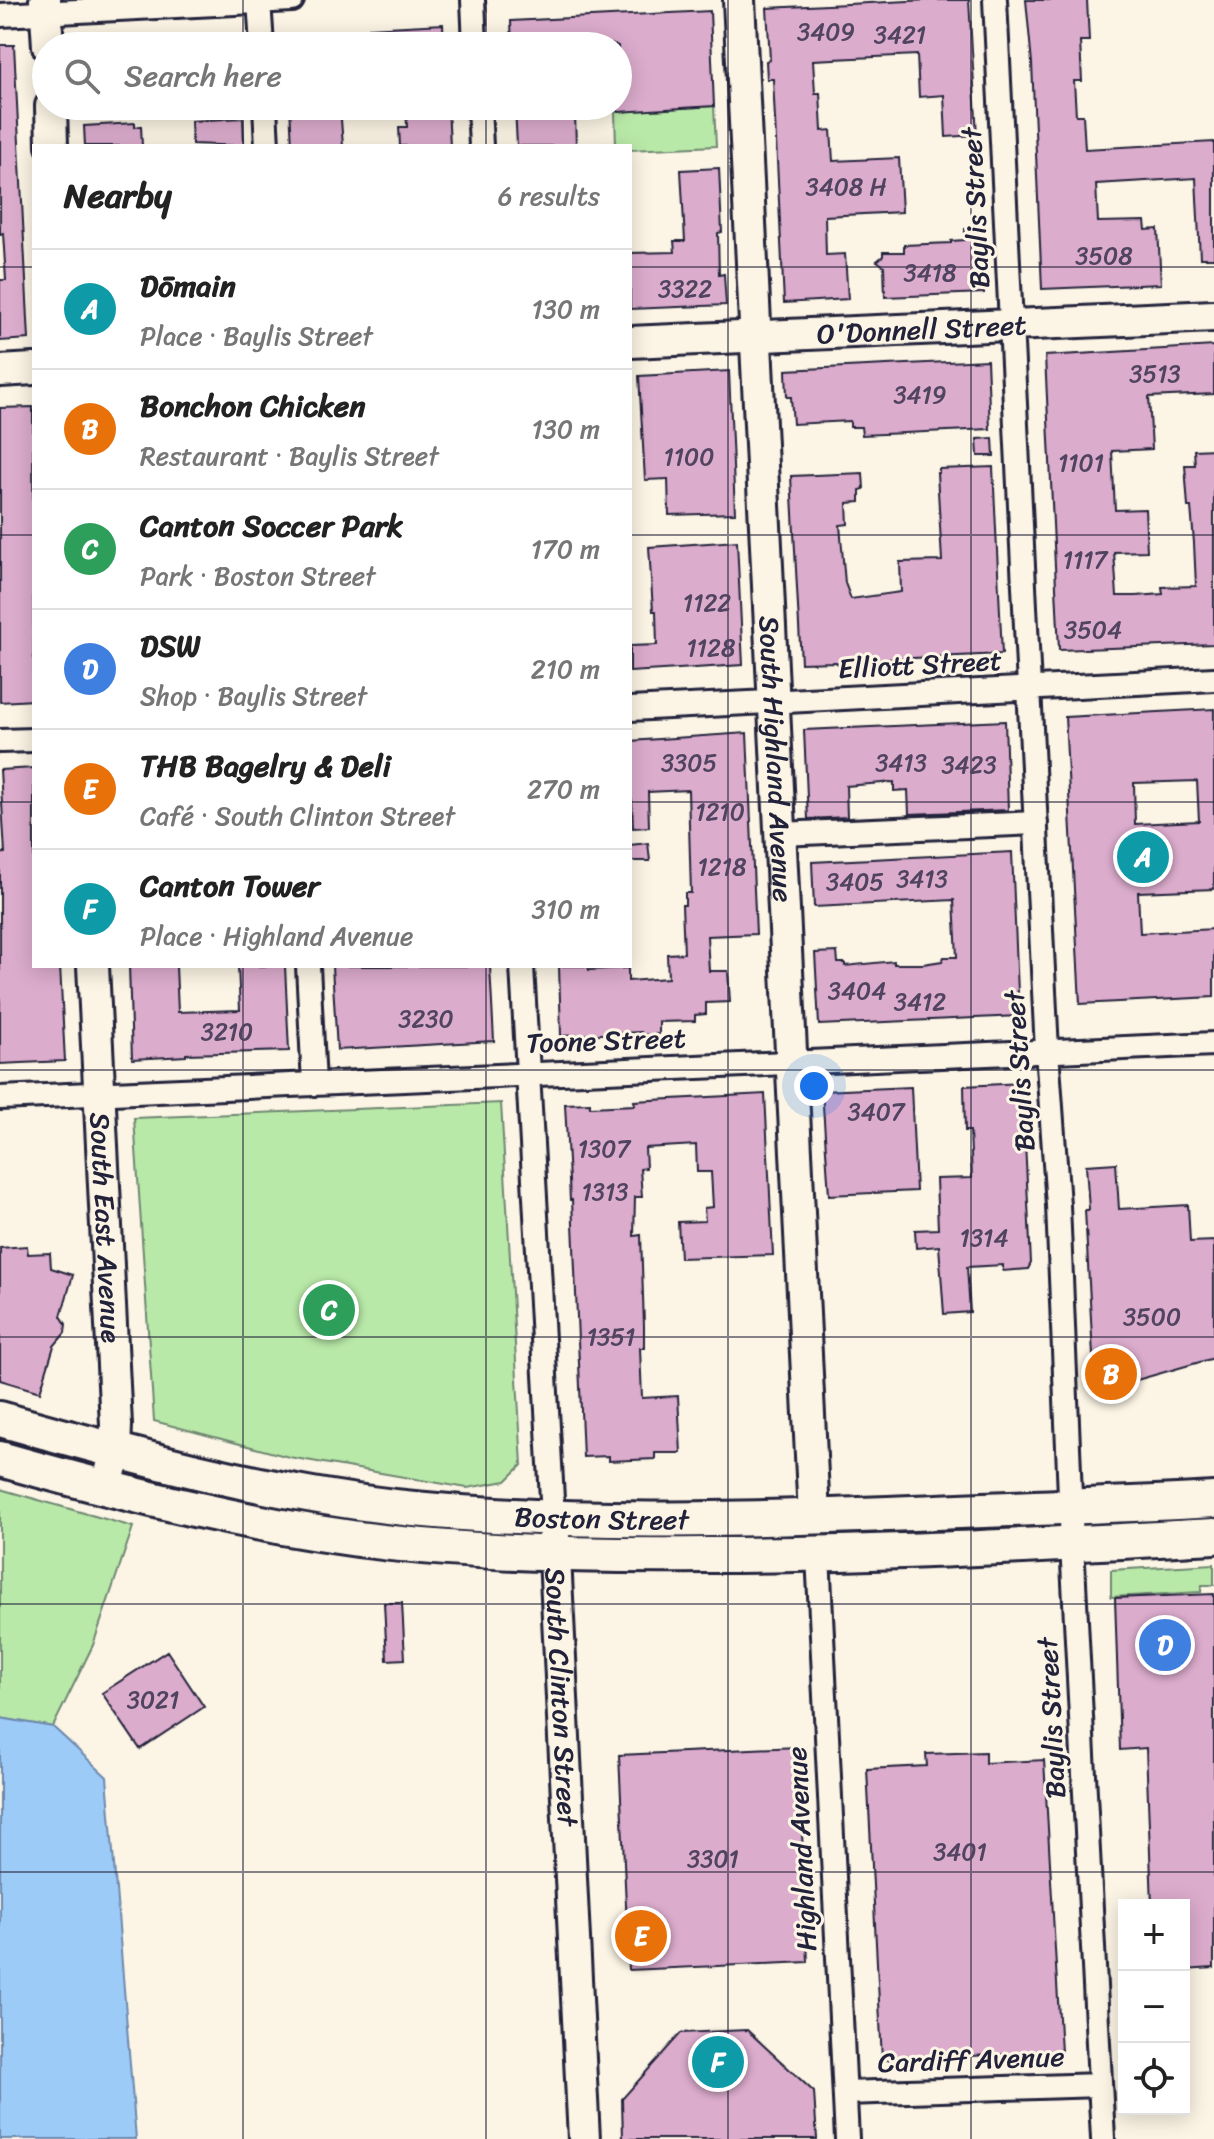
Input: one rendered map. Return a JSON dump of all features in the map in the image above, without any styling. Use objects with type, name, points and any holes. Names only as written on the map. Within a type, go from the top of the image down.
[{"type":"main road","name":"Boston Street","points":[[0,1419],[115,1451],[262,1485],[413,1509],[629,1519],[814,1516],[1214,1500]]},
{"type":"main road","name":"Boston Street","points":[[0,1459],[208,1513],[364,1540],[474,1551],[818,1555],[1214,1536]]},
{"type":"street","points":[[0,15],[46,6],[292,0]]},
{"type":"street","points":[[473,0],[474,32]]},
{"type":"street","name":"South Highland Avenue","points":[[739,0],[814,1516]]},
{"type":"street","name":"Baylis Street","points":[[995,0],[1103,2139]]},
{"type":"street","points":[[259,1],[261,32]]},
{"type":"street","points":[[46,6],[47,32]]},
{"type":"street","points":[[51,120],[52,144]]},
{"type":"street","points":[[266,120],[267,144]]},
{"type":"street","points":[[480,120],[481,144]]},
{"type":"street","name":"O'Donnell Street","points":[[632,342],[1214,316]]},
{"type":"street","points":[[0,371],[32,369]]},
{"type":"street","name":"Elliott Street","points":[[632,709],[1214,679]]},
{"type":"street","points":[[0,741],[32,740]]},
{"type":"street","points":[[780,834],[1036,823]]},
{"type":"street","name":"South East Avenue","points":[[93,968],[115,1451],[107,1489]]},
{"type":"street","points":[[308,968],[314,1084]]},
{"type":"street","name":"South Clinton Street","points":[[522,968],[584,2139]]},
{"type":"street","name":"Toone Street","points":[[0,1098],[1214,1044]]},
{"type":"street","name":"Highland Avenue","points":[[818,1555],[847,2139]]},
{"type":"street","name":"Cardiff Avenue","points":[[845,2093],[1100,2085]]},
{"type":"green space","points":[[714,106],[716,146],[632,150],[632,144],[616,144],[615,120],[632,120],[632,111]]},
{"type":"green space","points":[[501,1103],[522,1465],[506,1481],[467,1488],[289,1457],[154,1421],[134,1118]]},
{"type":"green space","points":[[0,1489],[133,1527],[93,1645],[53,1727],[0,1718]]},
{"type":"green space","points":[[1214,1564],[1214,1585],[1202,1585],[1201,1592],[1111,1597],[1111,1570]]},
{"type":"water","points":[[0,1718],[53,1727],[107,1777],[136,2139],[0,2139]]},
{"type":"building","points":[[969,0],[977,135],[946,137],[944,95],[919,97],[917,55],[813,60],[815,93],[820,93],[822,131],[831,130],[833,161],[899,158],[902,212],[825,216],[826,255],[845,254],[848,299],[784,303],[773,79],[767,79],[766,61],[770,60],[767,8]]},
{"type":"building","points":[[1026,0],[1087,0],[1089,41],[1080,41],[1082,81],[1074,81],[1076,115],[1083,115],[1085,149],[1214,142],[1214,258],[1200,258],[1196,178],[1096,184],[1098,222],[1145,221],[1146,230],[1158,229],[1161,284],[1042,289],[1032,63]]},
{"type":"building","points":[[710,11],[714,106],[632,111],[632,32],[511,32],[511,21]]},
{"type":"building","points":[[443,24],[443,32],[369,32],[369,28]]},
{"type":"building","points":[[0,45],[14,45],[29,339],[0,341],[0,280],[6,280],[3,233],[0,234]]},
{"type":"building","points":[[243,120],[244,144],[192,144],[191,121]]},
{"type":"building","points":[[291,120],[341,120],[343,144],[292,144]]},
{"type":"building","points":[[407,120],[449,120],[450,144],[400,144],[399,127],[407,127]]},
{"type":"building","points":[[516,120],[575,120],[576,144],[517,144]]},
{"type":"building","points":[[135,123],[135,127],[141,126],[142,144],[85,144],[84,126]]},
{"type":"building","points":[[719,168],[722,232],[718,233],[719,275],[724,274],[726,305],[632,309],[632,253],[675,252],[674,241],[685,241],[681,170]]},
{"type":"building","points":[[982,228],[984,293],[885,297],[884,266],[877,261],[883,252],[904,252],[904,245],[965,240],[965,229]]},
{"type":"building","points":[[1214,346],[1214,394],[1149,397],[1152,449],[1112,451],[1115,510],[1145,509],[1147,551],[1114,552],[1117,596],[1136,596],[1163,594],[1162,587],[1196,586],[1185,465],[1195,465],[1194,450],[1214,449],[1214,644],[1059,650],[1045,356]]},
{"type":"building","points":[[987,360],[990,429],[862,435],[861,427],[850,427],[850,421],[793,424],[791,397],[787,397],[786,370]]},
{"type":"building","points":[[729,371],[735,513],[669,515],[668,479],[645,480],[639,376]]},
{"type":"building","points":[[32,407],[32,700],[0,702],[0,408]]},
{"type":"building","points":[[993,438],[994,456],[978,456],[977,439]]},
{"type":"building","points":[[993,467],[1002,654],[845,661],[840,666],[836,662],[801,663],[791,476],[863,473],[864,489],[860,490],[860,502],[847,503],[848,524],[840,525],[845,583],[851,599],[901,592],[900,562],[942,561],[939,469]]},
{"type":"building","points":[[737,541],[743,665],[632,672],[632,646],[657,645],[649,547]]},
{"type":"building","points":[[1214,709],[1214,889],[1138,892],[1140,933],[1214,929],[1214,997],[1080,1004],[1065,717]],"holes":[[[1197,781],[1199,821],[1135,824],[1134,783]]]},
{"type":"building","points":[[1005,721],[1008,810],[909,814],[908,790],[894,791],[894,782],[846,786],[847,817],[808,819],[804,730]]},
{"type":"building","points":[[747,733],[756,934],[707,936],[709,971],[728,971],[730,1002],[706,1003],[706,1014],[695,1015],[695,1021],[659,1022],[659,1034],[561,1036],[559,968],[628,968],[628,981],[668,978],[667,954],[684,953],[682,905],[685,905],[685,893],[691,893],[688,790],[648,792],[649,827],[633,828],[632,741]]},
{"type":"building","points":[[32,768],[32,968],[60,968],[65,1061],[0,1064],[0,854],[5,853],[0,770]]},
{"type":"building","points":[[648,843],[650,861],[632,861],[632,845]]},
{"type":"building","points":[[1012,852],[1019,1016],[819,1025],[815,953],[837,952],[838,963],[845,963],[845,966],[894,961],[894,964],[923,964],[942,961],[944,957],[957,957],[954,900],[814,907],[812,862]]},
{"type":"building","points":[[129,968],[176,968],[178,1012],[240,1010],[238,968],[285,968],[289,1051],[132,1059]]},
{"type":"building","points":[[332,968],[490,968],[494,1041],[337,1050]]},
{"type":"building","points":[[1022,1083],[1031,1263],[1028,1269],[1003,1271],[1003,1265],[967,1267],[970,1312],[944,1314],[939,1246],[916,1248],[915,1230],[938,1229],[936,1179],[972,1178],[970,1131],[965,1131],[964,1086]]},
{"type":"building","points":[[911,1087],[916,1191],[829,1195],[822,1091]]},
{"type":"building","points":[[765,1094],[773,1255],[680,1258],[678,1222],[705,1221],[704,1208],[713,1207],[711,1172],[697,1172],[696,1145],[645,1148],[646,1168],[640,1169],[642,1197],[635,1197],[634,1236],[641,1235],[644,1326],[644,1348],[640,1348],[642,1398],[678,1396],[681,1453],[655,1453],[655,1459],[609,1461],[609,1456],[583,1457],[565,1104],[590,1103],[590,1107],[635,1105],[634,1101]]},
{"type":"building","points":[[1116,1163],[1119,1209],[1188,1205],[1190,1242],[1214,1241],[1214,1358],[1095,1392],[1085,1210],[1089,1210],[1086,1165]]},
{"type":"building","points":[[27,1246],[28,1254],[50,1253],[51,1268],[73,1275],[61,1316],[66,1324],[65,1333],[54,1346],[40,1392],[0,1380],[0,1248]]},
{"type":"building","points":[[1214,1594],[1214,1968],[1190,1970],[1190,1899],[1152,1899],[1146,1748],[1120,1750],[1115,1598]]},
{"type":"building","points":[[384,1603],[402,1603],[405,1659],[387,1660]]},
{"type":"building","points":[[167,1651],[204,1707],[140,1749],[102,1693]]},
{"type":"building","points":[[798,1747],[808,1962],[629,1970],[619,1755]]},
{"type":"building","points":[[985,1752],[985,1763],[1044,1760],[1061,2052],[882,2060],[867,1769],[927,1766],[926,1754]]},
{"type":"building","points":[[747,2030],[814,2092],[817,2139],[623,2139],[622,2099],[681,2033]]},
{"type":"place","name":"Dōmain","points":[[1143,857]]},
{"type":"place","name":"Canton Soccer Park","points":[[329,1310]]},
{"type":"place","name":"Bonchon Chicken","points":[[1111,1374]]},
{"type":"place","name":"DSW","points":[[1165,1645]]},
{"type":"place","name":"THB Bagelry & Deli","points":[[641,1936]]},
{"type":"place","name":"Canton Tower","points":[[718,2062]]}]
